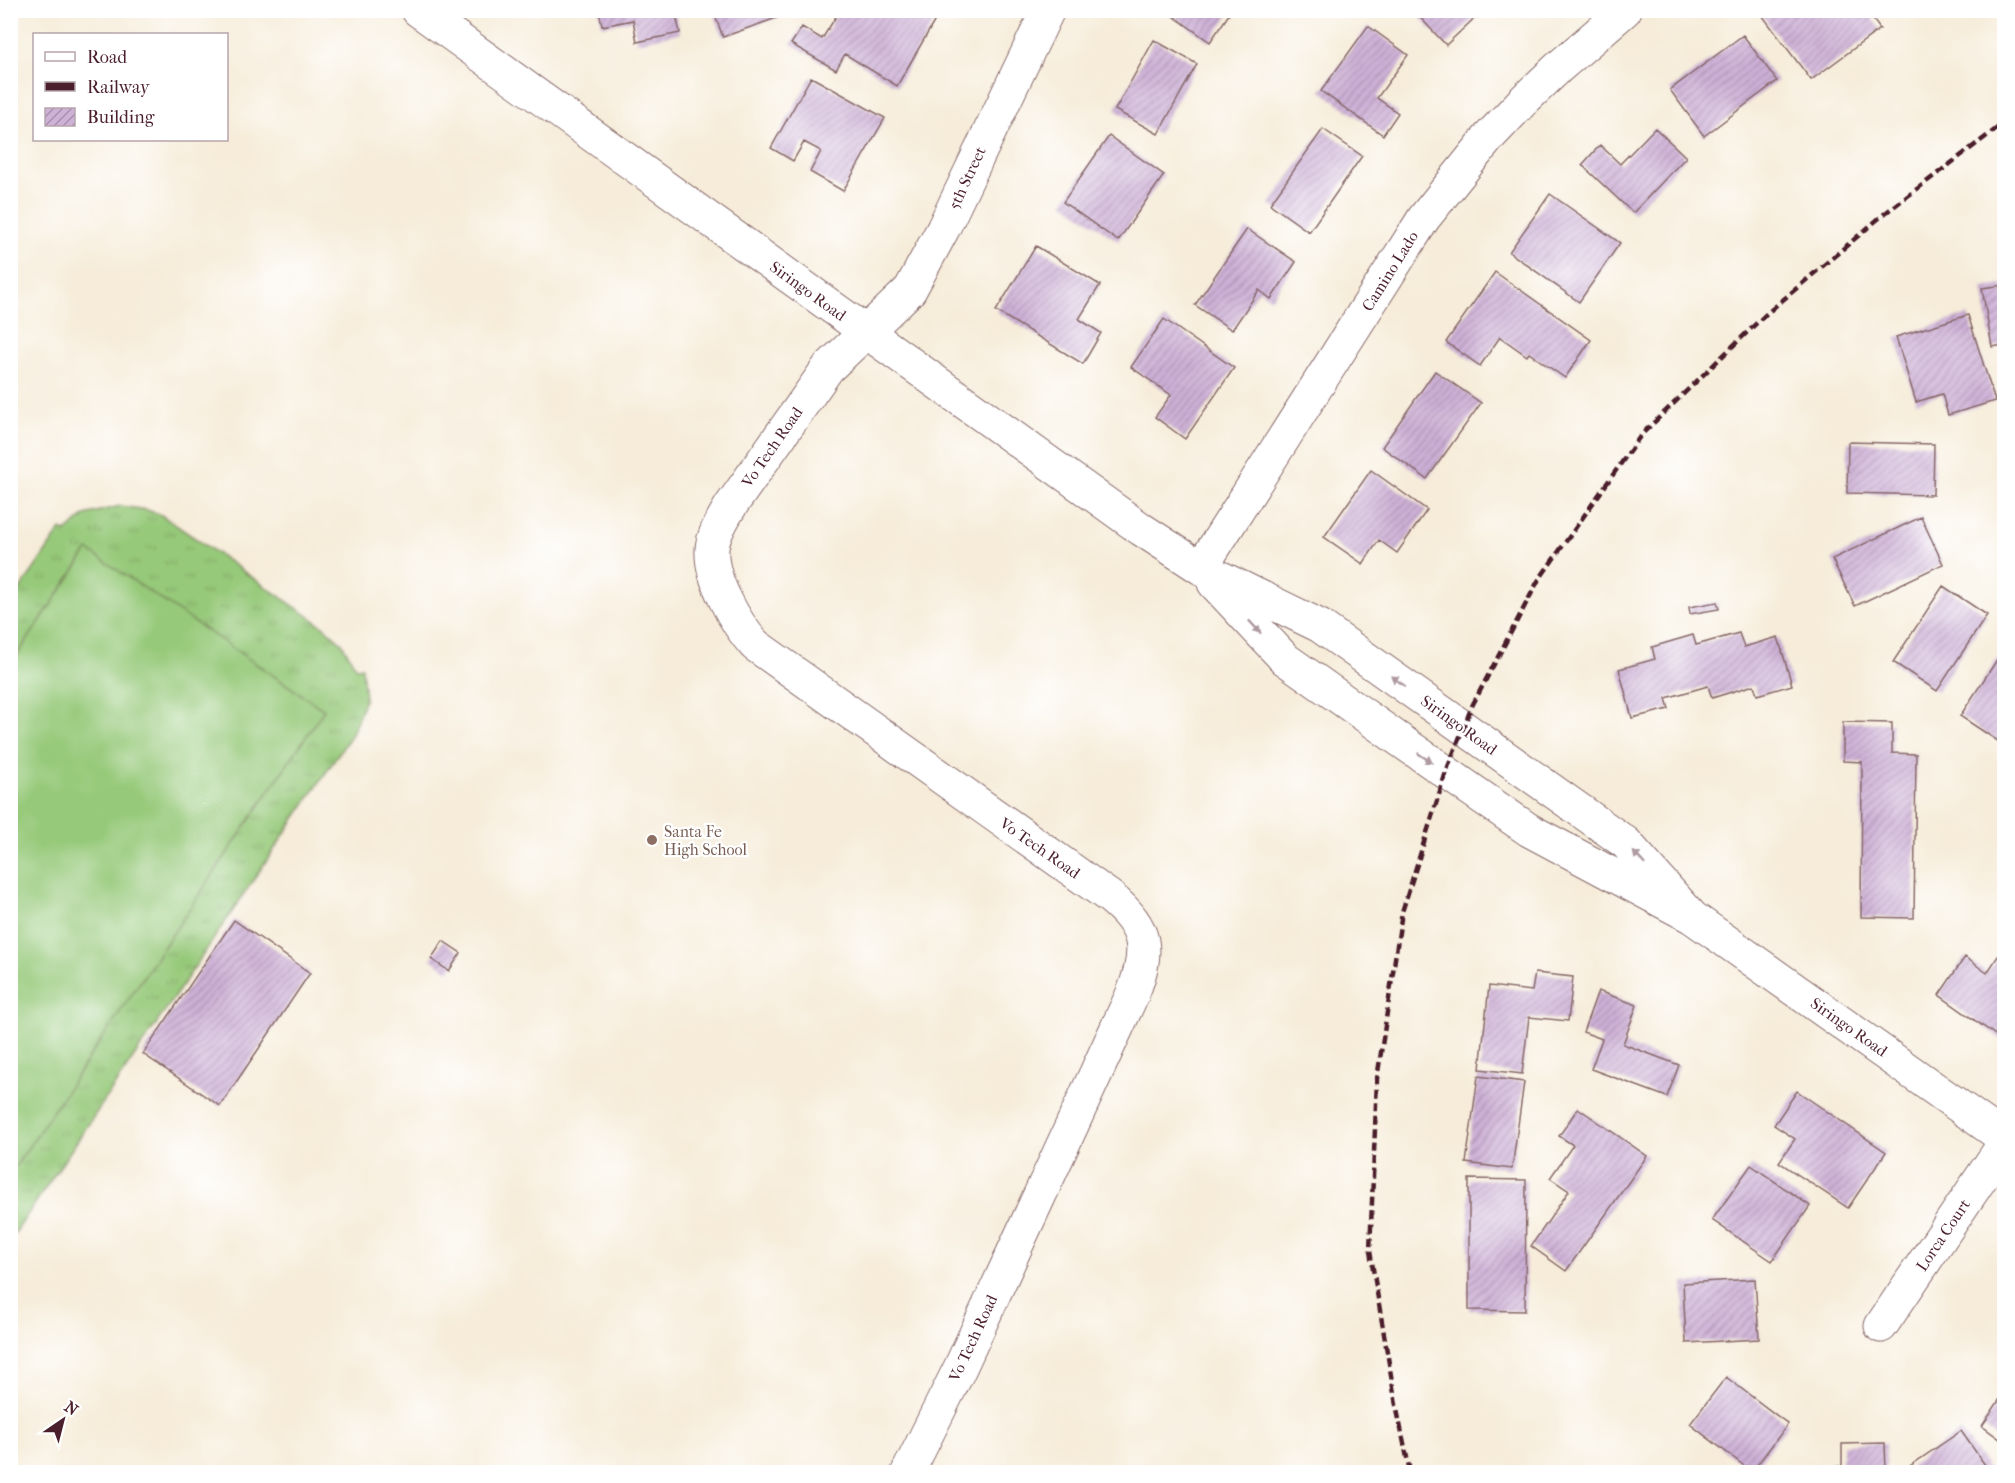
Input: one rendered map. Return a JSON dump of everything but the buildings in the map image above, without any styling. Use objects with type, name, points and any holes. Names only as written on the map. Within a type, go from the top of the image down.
[{"type":"street","name":"Siringo Road","points":[[418,10],[1132,522],[1201,568],[1330,633],[1626,843],[1692,917]]},
{"type":"street","name":"5th Street","points":[[866,332],[910,290],[943,229],[1048,10]]},
{"type":"street","name":"Camino Lado","points":[[1201,568],[1424,218],[1489,137],[1523,101],[1566,60],[1625,10]]},
{"type":"street","name":"Vo Tech Road","points":[[866,332],[828,368],[719,526],[712,549],[715,573],[728,606],[755,645],[1123,908],[1134,920],[1143,937],[1145,956],[1123,1014],[959,1370],[908,1473]]},
{"type":"street","name":"Siringo Road","points":[[1201,568],[1285,659],[1303,672],[1529,830],[1692,917],[2004,1138]]},
{"type":"street","name":"Lorca Court","points":[[1881,1326],[2004,1144]]},
{"type":"green space","points":[[120,506],[147,510],[161,515],[323,626],[342,643],[356,668],[362,667],[365,699],[352,734],[11,1239],[11,603],[61,529],[66,532],[85,515]]},
{"type":"green space","points":[[88,550],[324,710],[11,1173],[11,664]]},
{"type":"railway","points":[[1410,1472],[1396,1405],[1370,1251],[1377,1079],[1402,912],[1446,772],[1472,706],[1538,581],[1641,435],[1765,315],[1884,214],[2004,123]]},
{"type":"place","name":"Santa Fe High School","points":[[652,840]]}]
